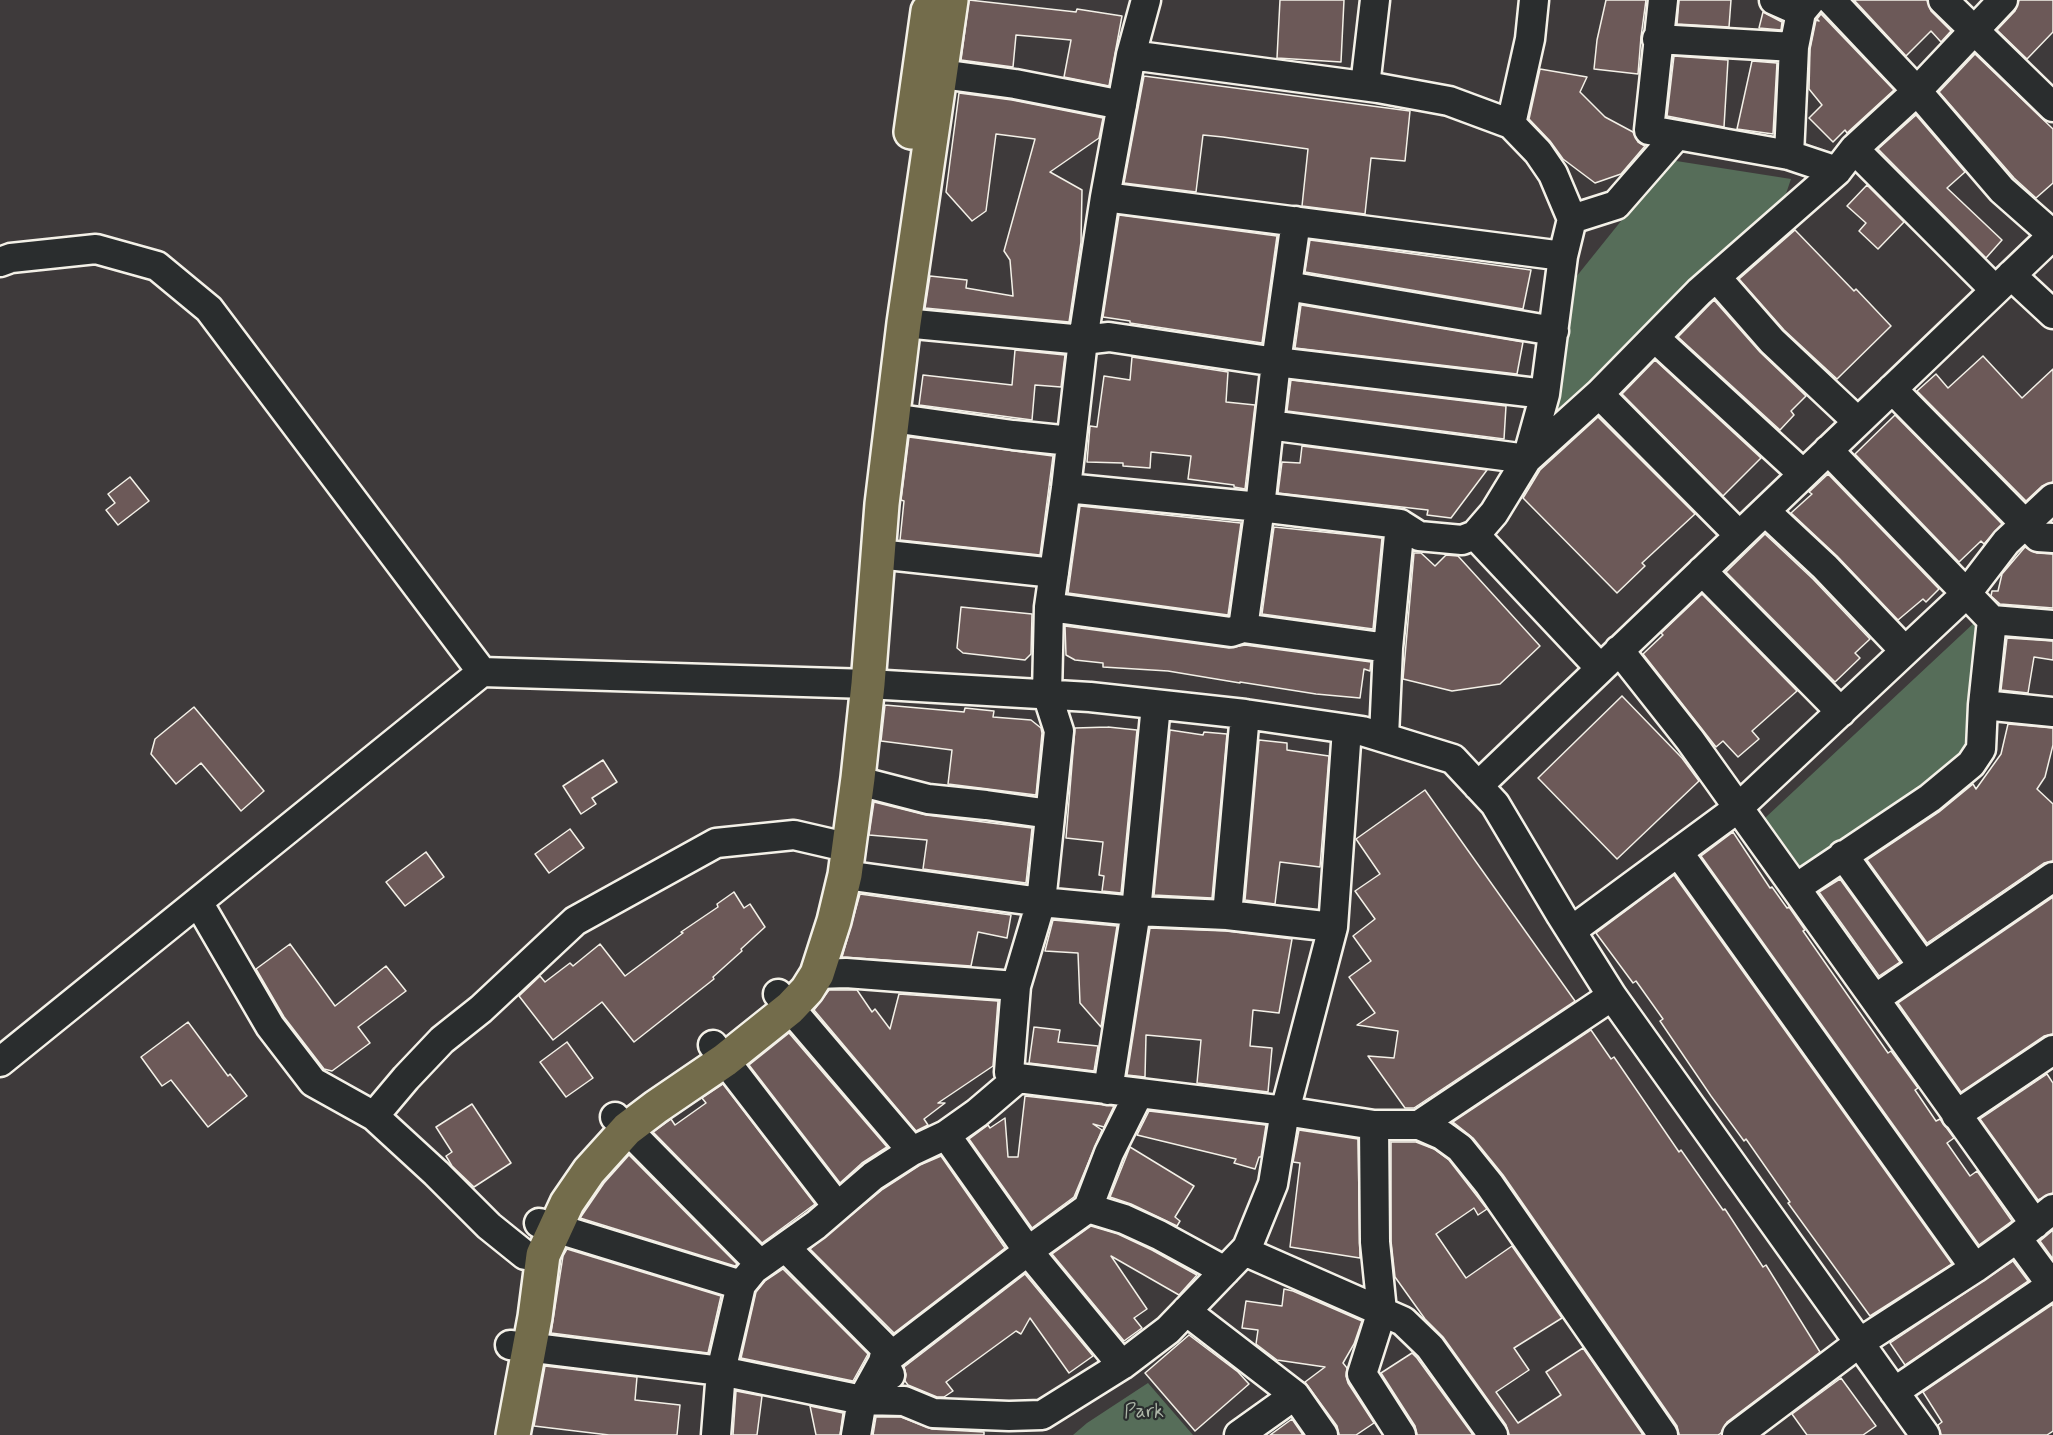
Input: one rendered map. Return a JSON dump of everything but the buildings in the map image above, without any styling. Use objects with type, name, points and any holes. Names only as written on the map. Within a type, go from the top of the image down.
[{"type":"main road","points":[[519,1346],[535,1317],[547,1226],[567,1168],[621,1123],[719,1053],[743,1024],[807,990],[817,974],[834,921],[845,876],[857,783],[870,444],[918,73],[930,0]]},
{"type":"main road","points":[[784,1001],[814,932],[830,871],[860,684],[878,554],[904,323],[951,0]]},
{"type":"main road","points":[[508,1434],[519,1346],[525,1254],[547,1226]]},
{"type":"street","points":[[1146,0],[1131,55],[1105,197],[1083,340],[1066,488],[1049,607],[1047,694],[1059,731],[1041,902],[1016,986],[1009,1072],[1018,1078],[1285,1111],[1374,1125],[1419,1125],[1442,1135],[1460,1148],[1489,1184],[1663,1435]]},
{"type":"street","points":[[1365,86],[1375,0]]},
{"type":"street","points":[[1511,124],[1530,39],[1534,0]]},
{"type":"street","points":[[1663,0],[1648,130],[1789,155],[1845,160],[2003,283],[2053,314]]},
{"type":"street","points":[[1774,0],[1806,6],[1794,47],[1789,155]]},
{"type":"street","points":[[1478,786],[2053,235],[2001,190],[1917,91],[1831,0]]},
{"type":"street","points":[[1943,0],[1973,32],[2053,107]]},
{"type":"street","points":[[1269,425],[1527,459],[1599,394],[1716,278],[1917,91],[2003,0]]},
{"type":"street","points":[[1657,39],[1794,47]]},
{"type":"street","points":[[1066,488],[1260,507],[1401,524],[1419,536],[1462,540],[1475,535],[1494,513],[1527,459],[1545,394],[1563,256],[1572,219],[1553,174],[1538,152],[1511,124],[1449,101],[1365,86],[1131,55]]},
{"type":"street","points":[[942,74],[1015,84],[1122,105]]},
{"type":"street","points":[[1572,219],[1616,205],[1677,135]]},
{"type":"street","points":[[1105,197],[1563,256]]},
{"type":"street","points":[[1242,628],[1260,507],[1276,362],[1296,221]]},
{"type":"street","points":[[0,262],[11,258],[96,249],[157,266],[210,309],[482,672]]},
{"type":"street","points":[[1716,278],[1772,341],[1858,422]]},
{"type":"street","points":[[1287,286],[1554,331]]},
{"type":"street","points":[[904,323],[1083,340],[1109,337],[1276,362],[1545,394]]},
{"type":"street","points":[[1655,338],[1803,474]]},
{"type":"street","points":[[1892,389],[2038,537],[2053,538]]},
{"type":"street","points":[[1599,394],[1739,535]]},
{"type":"street","points":[[892,418],[1071,441]]},
{"type":"street","points":[[1828,450],[1992,620],[2053,625]]},
{"type":"street","points":[[1571,931],[1738,808],[1967,593],[2006,542],[2053,498]]},
{"type":"street","points":[[1765,511],[1825,567],[1905,651]]},
{"type":"street","points":[[1384,736],[1388,648],[1401,524]]},
{"type":"street","points":[[1475,535],[1610,659],[1690,740],[2035,1224],[2053,1285],[1894,1392]]},
{"type":"street","points":[[878,554],[1054,573]]},
{"type":"street","points":[[1702,571],[1841,712]]},
{"type":"street","points":[[1049,607],[1231,632],[1242,628],[1388,648]]},
{"type":"street","points":[[1796,888],[1930,798],[1971,764],[1981,749],[1992,620]]},
{"type":"street","points":[[0,1062],[482,672],[860,684],[1090,697],[1245,714],[1384,736],[1453,759],[1495,804],[1612,996],[1925,1435]]},
{"type":"street","points":[[1108,1090],[1136,910],[1156,705]]},
{"type":"street","points":[[1983,705],[2053,712]]},
{"type":"street","points":[[1227,915],[1245,714]]},
{"type":"street","points":[[519,1346],[721,1371],[862,1400],[904,1401],[933,1413],[1007,1425],[1042,1415],[1122,1365],[1168,1330],[1244,1251],[1273,1184],[1285,1111],[1333,927],[1347,729]]},
{"type":"street","points":[[857,783],[870,784],[928,800],[1050,814]]},
{"type":"street","points":[[374,1116],[442,1040],[481,1009],[575,921],[716,843],[794,835],[833,844]]},
{"type":"street","points":[[1678,852],[1975,1268]]},
{"type":"street","points":[[1843,855],[1923,966]]},
{"type":"street","points":[[845,876],[1041,902],[1227,915],[1333,927]]},
{"type":"street","points":[[1875,999],[2053,877]]},
{"type":"street","points":[[198,902],[270,1026],[313,1082],[374,1116],[489,1226],[525,1254]]},
{"type":"street","points":[[817,974],[846,973],[1016,986]]},
{"type":"street","points":[[1419,1125],[1612,996]]},
{"type":"street","points":[[784,1001],[912,1151]]},
{"type":"street","points":[[1956,1115],[2053,1050]]},
{"type":"street","points":[[719,1053],[837,1206]]},
{"type":"street","points":[[716,1435],[721,1371],[741,1285],[760,1264],[785,1247],[873,1176],[912,1151],[946,1135],[977,1113],[1018,1078]]},
{"type":"street","points":[[883,1362],[1088,1208],[1109,1153],[1139,1093]]},
{"type":"street","points":[[621,1123],[760,1264]]},
{"type":"street","points":[[1374,1125],[1375,1242],[1382,1311],[1362,1374],[1401,1435]]},
{"type":"street","points":[[946,1135],[1028,1251],[1122,1365]]},
{"type":"street","points":[[1088,1208],[1124,1219],[1159,1235],[1225,1271]]},
{"type":"street","points":[[1753,1430],[1859,1343],[1975,1268],[2035,1224]]},
{"type":"street","points":[[547,1226],[741,1285]]},
{"type":"street","points":[[785,1247],[886,1349],[883,1362],[862,1400],[856,1435]]},
{"type":"street","points":[[1244,1251],[1403,1321],[1430,1347],[1493,1435]]},
{"type":"street","points":[[1186,1311],[1295,1395],[1323,1435]]},
{"type":"street","points":[[883,1362],[904,1401]]},
{"type":"street","points":[[1239,1435],[1295,1395]]},
{"type":"green space","points":[[1670,160],[1791,179],[1774,229],[1562,427],[1553,416],[1564,292]]},
{"type":"green space","points":[[1975,622],[1986,630],[1984,658],[1964,762],[1805,873],[1765,818]]},
{"type":"green space","name":"Park","points":[[1148,1383],[1193,1435],[1073,1435],[1087,1423]]}]
